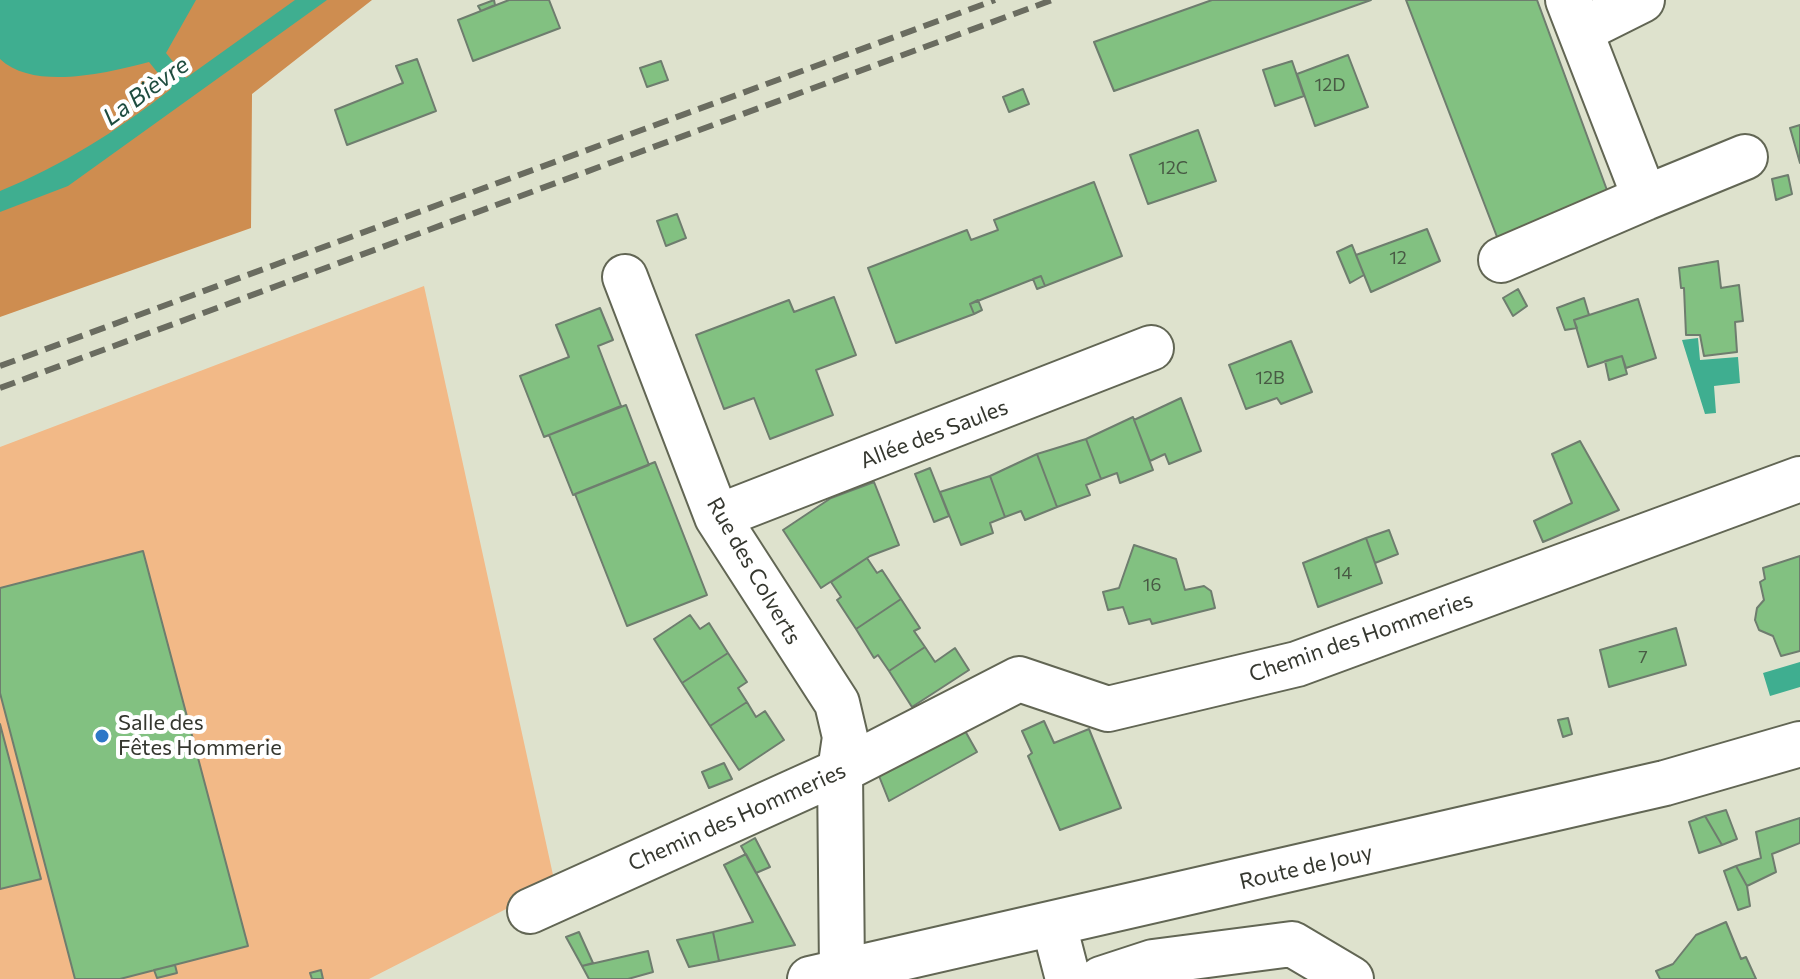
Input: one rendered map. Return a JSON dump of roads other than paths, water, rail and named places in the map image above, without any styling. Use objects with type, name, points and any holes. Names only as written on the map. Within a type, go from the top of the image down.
[{"type":"street","points":[[1642,0],[1574,16],[1645,198]]},
{"type":"street","points":[[1501,260],[1745,157]]},
{"type":"street","name":"Rue des Colverts","points":[[625,277],[717,517],[837,703],[845,737],[826,975]]},
{"type":"street","name":"Allée des Saules","points":[[717,517],[1151,348]]},
{"type":"street","name":"Chemin des Hommeries","points":[[530,911],[840,771],[1019,679],[1108,709],[1297,664],[1800,479]]},
{"type":"street","name":"Route de Jouy","points":[[826,975],[1665,783],[1800,744]]},
{"type":"street","points":[[1054,925],[1068,979]]},
{"type":"street","points":[[1101,979],[1153,962],[1292,944],[1351,979]]},
{"type":"water","points":[[0,0],[196,0],[166,53],[186,78],[295,0],[327,0],[68,186],[0,212],[0,191],[89,146],[171,89],[149,62],[72,77],[32,75],[14,69],[0,59]]},
{"type":"water","points":[[1698,338],[1700,360],[1738,357],[1740,383],[1714,386],[1716,413],[1705,414],[1682,340]]},
{"type":"water","points":[[1800,662],[1800,687],[1770,696],[1763,673]]},
{"type":"railway","points":[[0,366],[995,0]]},
{"type":"railway","points":[[0,388],[1052,0]]},
{"type":"place","name":"Salle des Fêtes Hommerie","points":[[102,736]]},
{"type":"water label","name":"La Bièvre","points":[[146,91]]}]
